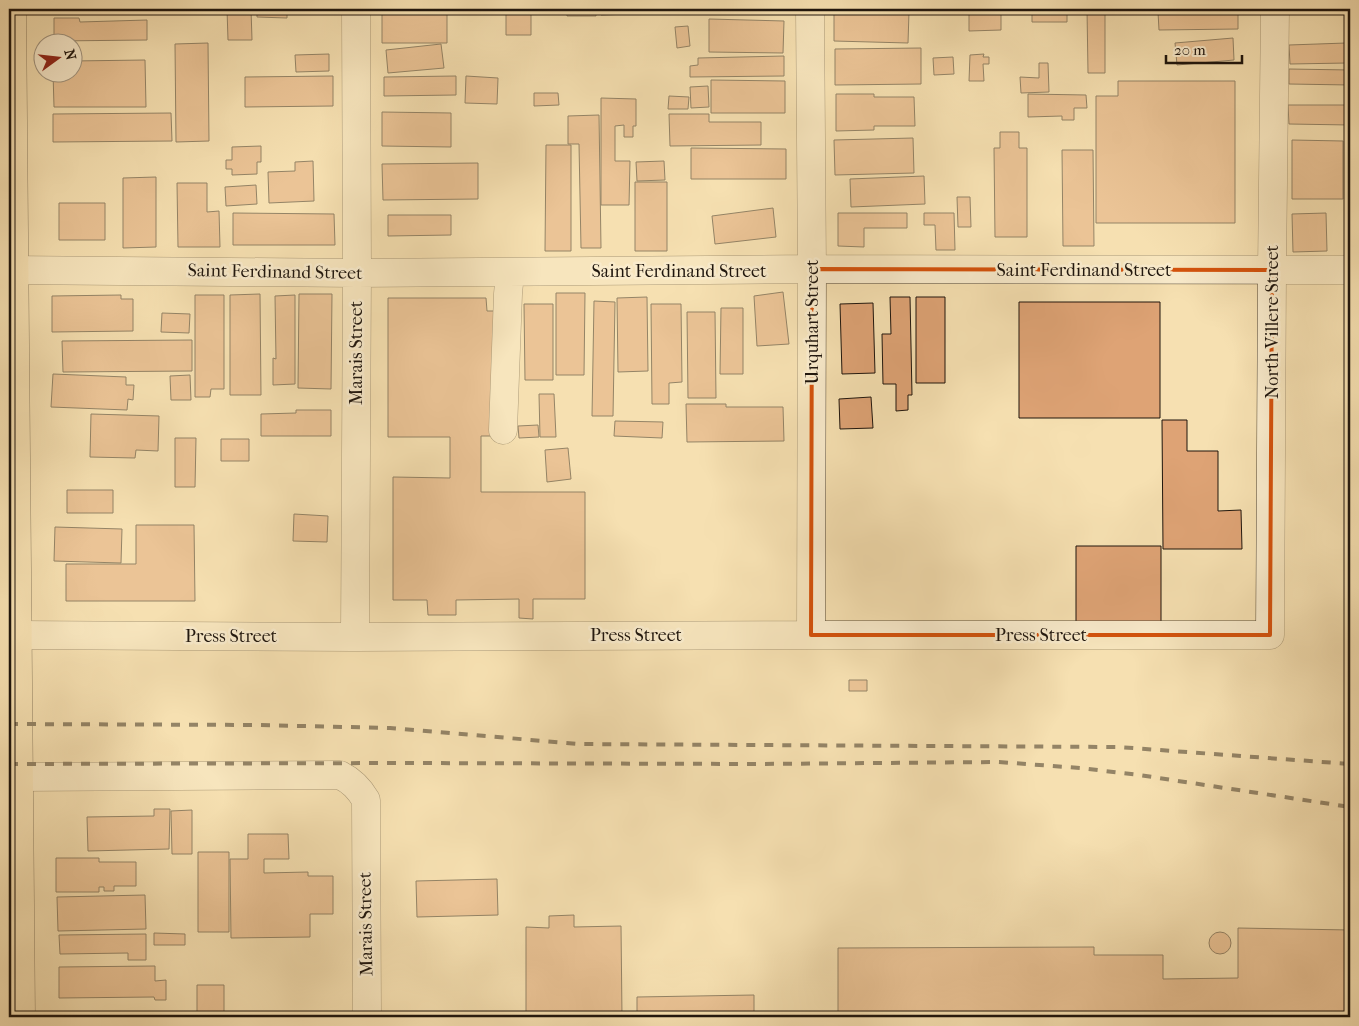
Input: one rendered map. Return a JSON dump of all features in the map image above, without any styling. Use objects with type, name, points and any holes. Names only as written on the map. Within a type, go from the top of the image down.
[{"type":"main road","points":[[12,9],[13,642],[19,777],[21,1017]]},
{"type":"street","name":"Marais Street","points":[[355,637],[356,9]]},
{"type":"street","name":"Urquhart Street","points":[[810,9],[812,270],[811,634]]},
{"type":"street","name":"North Villere Street","points":[[1270,635],[1276,9]]},
{"type":"street","name":"Saint Ferdinand Street","points":[[11,270],[357,273],[812,270],[1350,270]]},
{"type":"street","points":[[503,430],[507,303],[510,272]]},
{"type":"street","name":"Press Street","points":[[13,642],[355,637],[811,634],[1270,635]]},
{"type":"street","name":"Marais Street","points":[[19,777],[340,775],[351,780],[361,790],[366,800],[367,1017]]},
{"type":"highlighted area","points":[[812,269],[1272,270],[1270,635],[811,635]]},
{"type":"building","points":[[227,9],[251,9],[252,40],[228,40]]},
{"type":"building","points":[[257,9],[287,9],[287,18],[257,17]]},
{"type":"building","points":[[295,9],[329,9],[329,13],[295,13]]},
{"type":"building","points":[[506,9],[531,9],[531,35],[506,35]]},
{"type":"building","points":[[567,9],[596,9],[596,16],[567,16]]},
{"type":"building","points":[[601,9],[630,9],[630,14],[601,15]]},
{"type":"building","points":[[635,9],[664,9],[664,11],[635,12]]},
{"type":"building","points":[[969,9],[1001,9],[1001,30],[969,31]]},
{"type":"building","points":[[1032,9],[1067,9],[1067,22],[1032,22]]},
{"type":"building","points":[[1087,9],[1105,9],[1105,73],[1088,73]]},
{"type":"building","points":[[1289,9],[1321,9],[1321,11],[1289,12]]},
{"type":"building","points":[[1325,9],[1350,9],[1350,12],[1325,13]]},
{"type":"building","points":[[382,10],[447,11],[447,43],[382,43]]},
{"type":"building","points":[[834,10],[909,12],[908,43],[834,41]]},
{"type":"building","points":[[1158,12],[1238,12],[1238,29],[1159,30]]},
{"type":"building","points":[[54,18],[79,18],[80,22],[147,20],[147,40],[82,41],[82,32],[54,32]]},
{"type":"building","points":[[709,19],[784,21],[783,53],[709,52]]},
{"type":"building","points":[[688,26],[690,46],[677,48],[675,27]]},
{"type":"building","points":[[1233,38],[1234,60],[1177,65],[1175,43]]},
{"type":"building","points":[[208,43],[209,141],[176,142],[175,44]]},
{"type":"building","points":[[1346,43],[1347,63],[1290,64],[1289,45]]},
{"type":"building","points":[[441,44],[444,68],[388,73],[386,50]]},
{"type":"building","points":[[921,48],[921,84],[835,85],[835,49]]},
{"type":"building","points":[[329,54],[329,71],[296,72],[295,55]]},
{"type":"building","points":[[984,54],[983,57],[989,57],[989,64],[983,64],[984,81],[969,81],[970,55]]},
{"type":"building","points":[[784,56],[784,76],[690,77],[690,66],[698,65],[698,58]]},
{"type":"building","points":[[953,57],[954,74],[934,75],[933,58]]},
{"type":"building","points":[[145,60],[146,107],[54,107],[53,82],[82,82],[82,61]]},
{"type":"building","points":[[1039,63],[1048,63],[1049,92],[1021,93],[1020,77],[1039,78]]},
{"type":"building","points":[[1289,69],[1350,70],[1350,85],[1289,84]]},
{"type":"building","points":[[333,76],[333,106],[245,107],[245,77]]},
{"type":"building","points":[[456,76],[456,95],[384,96],[384,77]]},
{"type":"building","points":[[466,76],[498,78],[497,104],[465,103]]},
{"type":"building","points":[[711,80],[785,81],[785,113],[711,113]]},
{"type":"building","points":[[1118,81],[1235,81],[1235,223],[1096,223],[1096,96],[1118,96]]},
{"type":"building","points":[[708,86],[709,107],[691,108],[690,87]]},
{"type":"building","points":[[534,93],[558,93],[559,105],[534,106]]},
{"type":"building","points":[[836,94],[874,94],[874,97],[914,97],[915,126],[874,126],[874,130],[836,131]]},
{"type":"building","points":[[1028,94],[1086,95],[1087,108],[1074,108],[1074,120],[1062,120],[1062,116],[1028,117]]},
{"type":"building","points":[[669,96],[689,97],[688,109],[668,109]]},
{"type":"building","points":[[601,98],[636,99],[636,126],[633,126],[633,137],[624,137],[624,125],[615,126],[615,161],[630,161],[629,205],[601,205]]},
{"type":"building","points":[[1288,105],[1350,105],[1350,125],[1289,124]]},
{"type":"building","points":[[382,112],[451,113],[451,147],[382,146]]},
{"type":"building","points":[[171,113],[172,141],[53,142],[53,114]]},
{"type":"building","points":[[669,114],[709,114],[709,122],[761,122],[761,145],[670,146]]},
{"type":"building","points":[[599,115],[601,248],[581,248],[579,144],[568,144],[568,116]]},
{"type":"building","points":[[1000,132],[1019,132],[1019,148],[1027,148],[1027,237],[995,237],[994,148],[1000,148]]},
{"type":"building","points":[[913,138],[914,173],[835,175],[834,140]]},
{"type":"building","points":[[1292,140],[1343,141],[1343,199],[1292,199]]},
{"type":"building","points":[[546,145],[571,145],[571,251],[545,251]]},
{"type":"building","points":[[261,146],[261,162],[257,162],[257,174],[232,175],[232,169],[226,169],[226,160],[232,160],[232,147]]},
{"type":"building","points":[[691,148],[786,149],[786,179],[691,179]]},
{"type":"building","points":[[1062,150],[1093,150],[1094,246],[1063,246]]},
{"type":"building","points":[[313,161],[314,201],[269,203],[268,172],[295,171],[295,162]]},
{"type":"building","points":[[664,161],[665,180],[637,181],[636,162]]},
{"type":"building","points":[[478,163],[478,199],[383,200],[382,164]]},
{"type":"building","points":[[924,176],[925,204],[851,207],[850,179]]},
{"type":"building","points":[[156,177],[156,247],[123,248],[123,178]]},
{"type":"building","points":[[635,182],[667,182],[667,251],[635,251]]},
{"type":"building","points":[[177,183],[207,183],[207,212],[219,211],[220,247],[178,247]]},
{"type":"building","points":[[256,185],[257,204],[226,206],[225,187]]},
{"type":"building","points":[[957,197],[970,197],[971,227],[958,227]]},
{"type":"building","points":[[59,203],[105,203],[105,240],[59,240]]},
{"type":"building","points":[[773,208],[776,237],[715,244],[712,216]]},
{"type":"building","points":[[233,213],[334,214],[335,245],[233,245]]},
{"type":"building","points":[[838,213],[907,213],[907,228],[864,228],[864,247],[838,246]]},
{"type":"building","points":[[924,213],[954,213],[955,250],[936,250],[935,225],[924,225]]},
{"type":"building","points":[[1326,213],[1327,251],[1293,252],[1292,214]]},
{"type":"building","points":[[388,215],[451,215],[451,235],[388,236]]},
{"type":"building","points":[[783,292],[789,344],[757,346],[754,296]]},
{"type":"building","points":[[556,293],[585,293],[584,375],[556,375]]},
{"type":"building","points":[[260,294],[261,395],[230,395],[230,295]]},
{"type":"building","points":[[299,294],[332,294],[331,389],[298,388]]},
{"type":"building","points":[[121,295],[121,299],[133,299],[133,331],[52,332],[52,296]]},
{"type":"building","points":[[195,295],[224,295],[224,389],[211,389],[210,397],[195,397]]},
{"type":"building","points":[[295,295],[295,384],[273,385],[273,358],[276,359],[275,296]]},
{"type":"building","points":[[647,297],[648,371],[618,372],[617,298]]},
{"type":"building","points":[[890,297],[910,297],[912,395],[908,395],[908,410],[896,411],[896,384],[883,384],[882,334],[891,334]]},
{"type":"building","points":[[916,297],[945,297],[945,383],[916,383]]},
{"type":"building","points":[[388,298],[486,298],[487,311],[499,311],[499,436],[481,436],[481,492],[585,492],[585,599],[533,599],[533,619],[519,618],[519,599],[456,600],[456,615],[428,615],[427,600],[393,600],[393,477],[450,478],[450,437],[388,437]]},
{"type":"building","points":[[594,301],[615,302],[613,416],[592,416]]},
{"type":"building","points":[[1019,302],[1160,302],[1160,418],[1019,418]]},
{"type":"building","points":[[873,303],[875,373],[842,374],[840,304]]},
{"type":"building","points":[[524,304],[553,304],[553,380],[525,380]]},
{"type":"building","points":[[651,304],[681,304],[682,382],[669,383],[669,404],[652,404]]},
{"type":"building","points":[[721,308],[743,308],[743,374],[720,374]]},
{"type":"building","points":[[687,312],[715,312],[716,398],[688,398]]},
{"type":"building","points":[[162,313],[190,314],[189,333],[161,332]]},
{"type":"building","points":[[192,340],[192,371],[63,372],[62,341]]},
{"type":"building","points":[[53,374],[126,377],[126,385],[134,385],[133,400],[128,399],[127,410],[51,407]]},
{"type":"building","points":[[190,375],[191,400],[171,400],[170,376]]},
{"type":"building","points":[[539,394],[554,394],[556,437],[540,437]]},
{"type":"building","points":[[871,397],[873,428],[840,429],[839,399]]},
{"type":"building","points":[[686,404],[726,404],[726,407],[783,407],[784,441],[687,442]]},
{"type":"building","points":[[296,410],[331,410],[331,436],[261,436],[261,414],[296,413]]},
{"type":"building","points":[[91,414],[159,416],[158,451],[136,450],[135,458],[90,457]]},
{"type":"building","points":[[1162,420],[1187,420],[1187,451],[1218,451],[1218,511],[1241,510],[1242,549],[1163,549]]},
{"type":"building","points":[[615,421],[663,422],[662,438],[614,436]]},
{"type":"building","points":[[538,425],[539,437],[519,438],[518,426]]},
{"type":"building","points":[[175,438],[196,438],[195,487],[175,487]]},
{"type":"building","points":[[221,439],[249,439],[249,461],[221,461]]},
{"type":"building","points":[[568,448],[571,479],[547,482],[545,450]]},
{"type":"building","points":[[67,490],[113,490],[113,513],[67,513]]},
{"type":"building","points":[[294,514],[328,516],[327,542],[293,541]]},
{"type":"building","points":[[136,525],[194,525],[195,601],[66,601],[66,564],[136,564]]},
{"type":"building","points":[[55,527],[122,529],[121,563],[54,561]]},
{"type":"building","points":[[1076,546],[1161,546],[1161,627],[1076,627]]},
{"type":"building","points":[[849,680],[867,680],[867,691],[849,691]]},
{"type":"building","points":[[154,809],[170,809],[169,849],[88,851],[87,817],[154,816]]},
{"type":"building","points":[[192,810],[192,854],[172,854],[171,811]]},
{"type":"building","points":[[248,834],[288,834],[289,859],[264,859],[264,873],[308,872],[308,876],[333,876],[333,914],[310,914],[310,937],[231,938],[230,859],[248,859]]},
{"type":"building","points":[[198,852],[229,852],[229,932],[198,932]]},
{"type":"building","points":[[56,858],[99,858],[99,862],[136,862],[136,886],[114,886],[114,891],[104,891],[104,887],[99,887],[99,892],[56,892]]},
{"type":"building","points":[[497,879],[498,915],[417,917],[416,881]]},
{"type":"building","points":[[145,895],[146,929],[58,931],[57,897]]},
{"type":"building","points":[[574,915],[574,927],[621,926],[622,1017],[526,1017],[526,927],[549,928],[549,916]]},
{"type":"building","points":[[1238,928],[1350,930],[1350,1017],[838,1017],[838,948],[1094,947],[1094,955],[1163,955],[1163,979],[1238,978]]},
{"type":"building","points":[[1220,932],[1228,935],[1231,943],[1228,951],[1220,954],[1212,951],[1209,943],[1212,935]]},
{"type":"building","points":[[154,933],[185,934],[185,945],[154,945]]},
{"type":"building","points":[[146,934],[146,960],[128,960],[128,953],[60,954],[59,935]]},
{"type":"building","points":[[155,966],[155,981],[166,980],[166,1000],[155,1000],[154,997],[59,998],[59,967]]},
{"type":"building","points":[[197,985],[224,985],[224,1017],[197,1017]]},
{"type":"building","points":[[754,995],[754,1017],[637,1017],[637,997]]},
{"type":"railway","points":[[9,724],[257,725],[390,728],[579,744],[1118,747],[1350,764]]},
{"type":"railway","points":[[9,764],[757,764],[999,762],[1080,768],[1139,775],[1350,807]]}]
